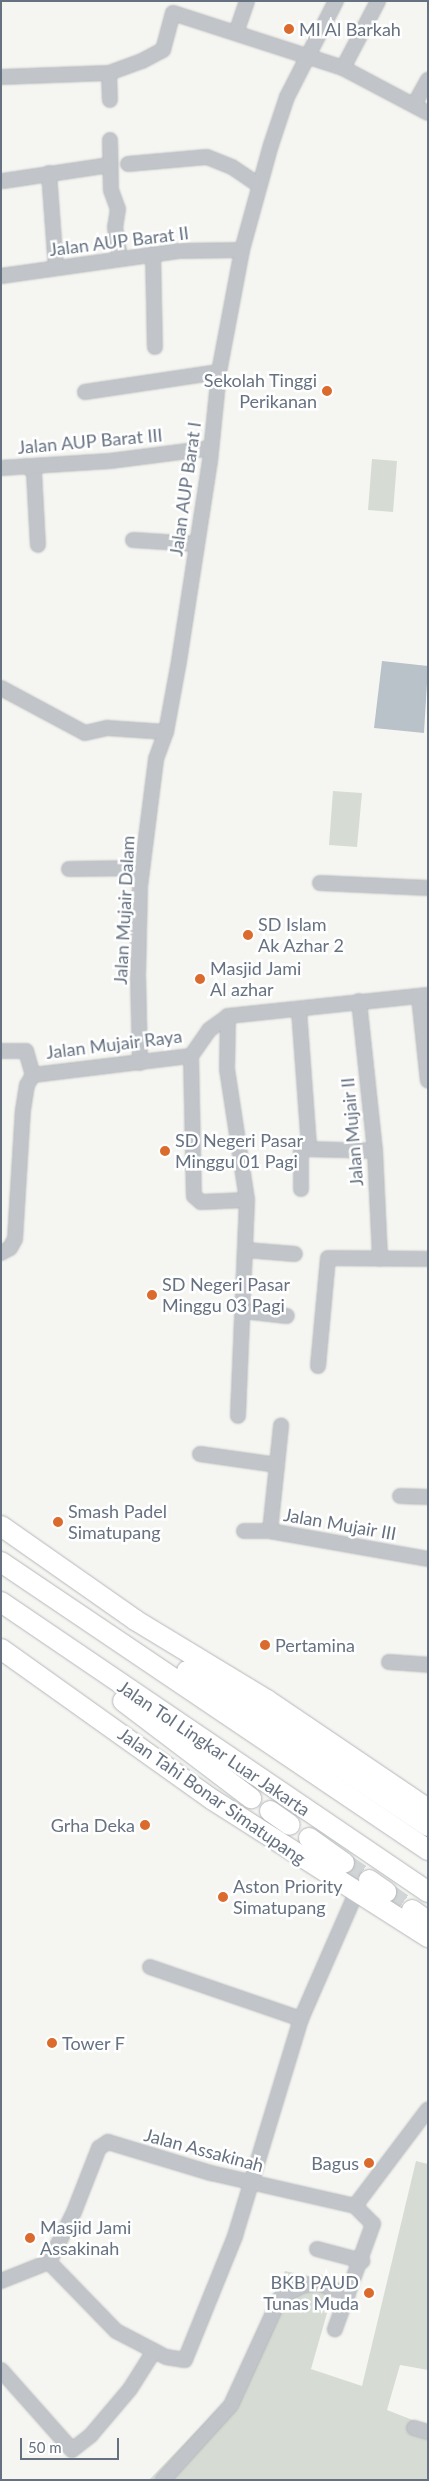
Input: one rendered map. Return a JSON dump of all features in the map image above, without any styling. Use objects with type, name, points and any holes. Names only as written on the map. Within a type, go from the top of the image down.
[{"type":"highway","points":[[1,1526],[136,1620],[284,1711],[428,1809]]},
{"type":"highway","name":"Jalan Tol Lingkar Luar Jakarta","points":[[1,1562],[428,1850]]},
{"type":"highway","points":[[45,1591],[74,1598],[299,1740],[428,1826]]},
{"type":"highway","name":"Jalan Tol Lingkar Luar Jakarta","points":[[1,1602],[428,1892]]},
{"type":"highway","points":[[1,1615],[128,1704],[251,1798]]},
{"type":"highway","name":"Jalan Tahi Bonar Simatupang","points":[[1,1649],[213,1800],[362,1887],[428,1937]]},
{"type":"highway","points":[[270,1811],[290,1825]]},
{"type":"highway","points":[[309,1838],[344,1863]]},
{"type":"highway","points":[[362,1887],[386,1892]]},
{"type":"street","points":[[236,33],[247,1]]},
{"type":"street","name":"Jalan AUP Barat I","points":[[166,732],[197,544],[211,448],[219,372],[242,250],[259,185],[287,97],[336,1]]},
{"type":"street","points":[[343,68],[378,1]]},
{"type":"street","points":[[1,76],[109,73],[163,50],[173,7],[236,33],[343,68],[428,113]]},
{"type":"street","points":[[109,73],[110,100]]},
{"type":"street","points":[[414,105],[428,80]]},
{"type":"street","points":[[110,140],[112,198],[118,208],[115,226],[120,259]]},
{"type":"street","points":[[128,164],[207,157],[232,167],[259,185]]},
{"type":"street","points":[[3,181],[110,165]]},
{"type":"street","points":[[49,173],[56,268]]},
{"type":"street","name":"Jalan AUP Barat II","points":[[1,276],[153,254],[242,250]]},
{"type":"street","points":[[153,254],[155,347]]},
{"type":"street","points":[[85,392],[219,372]]},
{"type":"street","name":"Jalan AUP Barat III","points":[[1,468],[110,461],[211,448]]},
{"type":"street","points":[[26,466],[34,472],[38,545]]},
{"type":"street","points":[[132,540],[197,544]]},
{"type":"street","points":[[1,688],[85,733],[107,728],[166,732]]},
{"type":"street","name":"Jalan Mujair Dalam","points":[[140,1063],[138,974],[142,868],[156,759],[166,732]]},
{"type":"street","points":[[69,869],[142,868]]},
{"type":"street","points":[[320,883],[428,888]]},
{"type":"street","points":[[238,1416],[248,1200],[227,1069],[228,1016],[299,1010],[359,1001],[423,996],[428,1081]]},
{"type":"street","name":"Jalan Mujair II","points":[[359,1001],[375,1151],[380,1259]]},
{"type":"street","points":[[299,1010],[309,1147]]},
{"type":"street","name":"Jalan Mujair Raya","points":[[1,1253],[10,1248],[15,1239],[23,1110],[27,1084],[33,1075],[191,1056],[209,1030],[228,1016]]},
{"type":"street","points":[[1,1051],[26,1051],[33,1075]]},
{"type":"street","points":[[191,1056],[194,1196],[202,1202],[248,1200]]},
{"type":"street","points":[[301,1189],[299,1153],[301,1149],[309,1147],[375,1151]]},
{"type":"street","points":[[246,1250],[295,1254]]},
{"type":"street","points":[[318,1366],[328,1258],[428,1259]]},
{"type":"street","points":[[243,1311],[287,1316]]},
{"type":"street","points":[[270,1531],[281,1426]]},
{"type":"street","points":[[200,1454],[277,1465]]},
{"type":"street","points":[[400,1496],[428,1497]]},
{"type":"street","name":"Jalan Mujair III","points":[[244,1531],[270,1531],[428,1559]]},
{"type":"street","points":[[389,1662],[428,1665]]},
{"type":"street","points":[[1,2281],[49,2262],[116,2331],[154,2351],[181,2362],[185,2360],[235,2236],[301,2019],[362,1887]]},
{"type":"street","points":[[150,1967],[301,2019]]},
{"type":"street","points":[[335,2329],[362,2261],[373,2224],[355,2206],[428,2109]]},
{"type":"street","name":"Jalan Assakinah","points":[[49,2262],[103,2143],[251,2183],[355,2206]]},
{"type":"street","points":[[317,2249],[362,2261]]},
{"type":"street","points":[[163,2480],[231,2405],[280,2298],[302,2286],[317,2283],[348,2294]]},
{"type":"street","points":[[1,2370],[72,2450],[91,2435],[130,2389],[154,2351]]},
{"type":"street","points":[[414,2428],[428,2432]]},
{"type":"shaded area","points":[[372,459],[397,461],[393,512],[368,510]]},
{"type":"shaded area","points":[[382,661],[428,666],[424,733],[374,728]]},
{"type":"shaded area","points":[[333,791],[362,793],[357,847],[329,845]]},
{"type":"shaded area","points":[[416,2161],[428,2164],[428,2370],[400,2365],[387,2410],[428,2426],[428,2480],[149,2480],[234,2392],[285,2271],[336,2282],[311,2369],[362,2386]]},
{"type":"tunnel","points":[[344,1863],[369,1880]]},
{"type":"tunnel","points":[[386,1892],[412,1910]]},
{"type":"place","name":"MI Al Barkah","points":[[289,29]]},
{"type":"place","name":"Sekolah Tinggi Perikanan","points":[[327,391]]},
{"type":"place","name":"SD Islam Ak Azhar 2","points":[[248,935]]},
{"type":"place","name":"Masjid Jami Al azhar","points":[[200,979]]},
{"type":"place","name":"SD Negeri Pasar Minggu 01 Pagi","points":[[165,1151]]},
{"type":"place","name":"SD Negeri Pasar Minggu 03 Pagi","points":[[152,1295]]},
{"type":"place","name":"Smash Padel Simatupang","points":[[58,1522]]},
{"type":"place","name":"Pertamina","points":[[265,1645]]},
{"type":"place","name":"Grha Deka","points":[[145,1825]]},
{"type":"place","name":"Aston Priority Simatupang","points":[[223,1897]]},
{"type":"place","name":"Tower F","points":[[52,2043]]},
{"type":"place","name":"Bagus","points":[[369,2163]]},
{"type":"place","name":"Masjid Jami Assakinah","points":[[30,2238]]},
{"type":"place","name":"BKB PAUD Tunas Muda","points":[[369,2293]]}]
